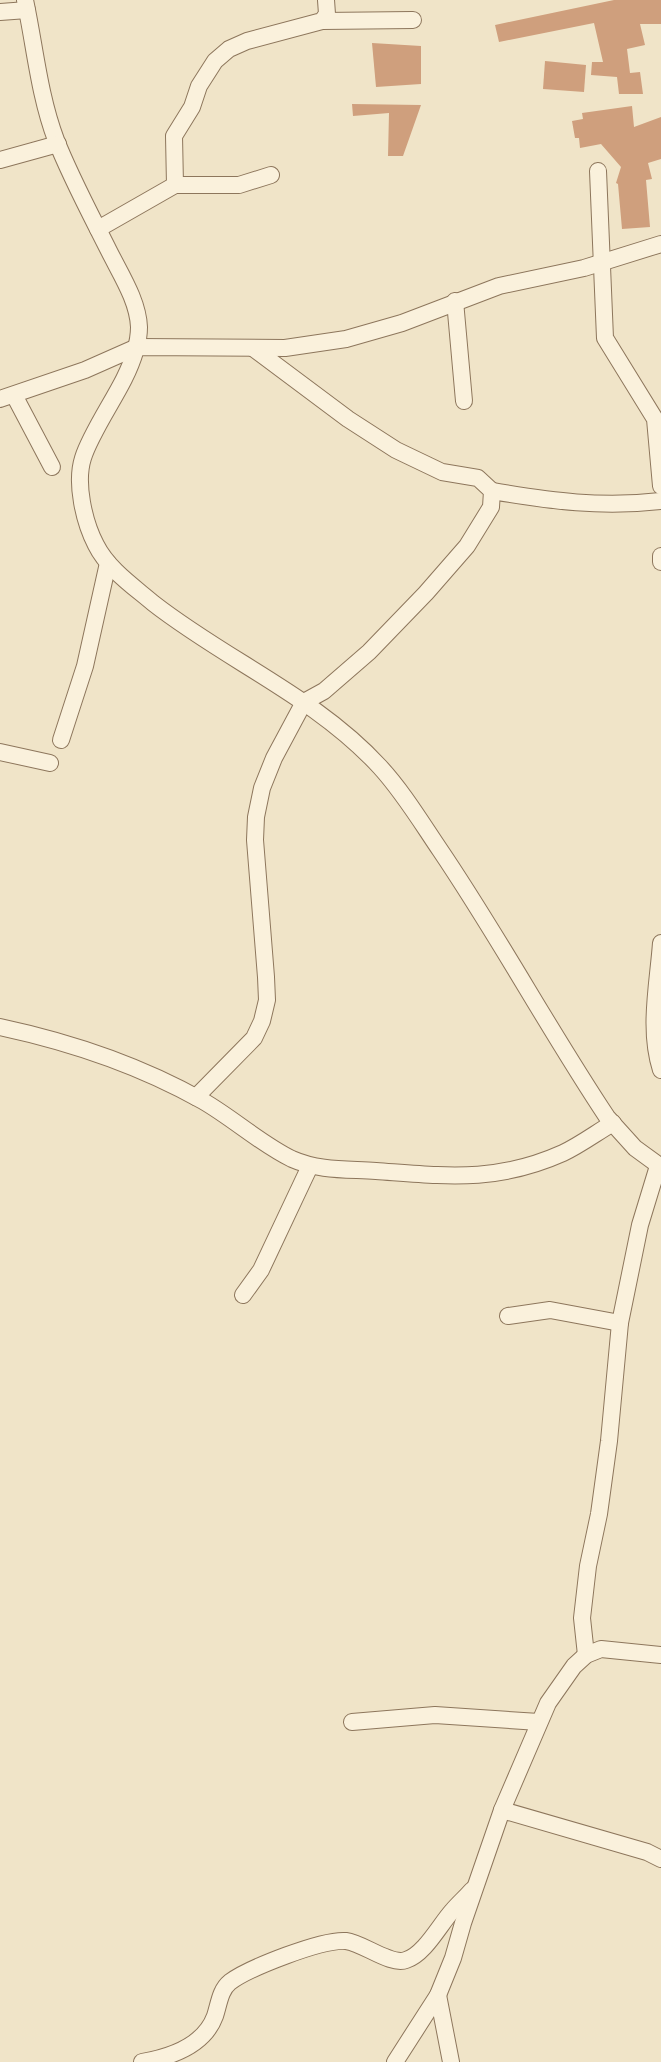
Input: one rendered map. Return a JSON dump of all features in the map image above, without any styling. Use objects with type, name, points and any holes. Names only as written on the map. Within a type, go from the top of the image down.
[{"type":"street","points":[[322,21],[327,14],[326,0]]},
{"type":"street","points":[[0,12],[26,5],[48,117],[138,315],[137,346],[117,393],[82,461],[80,479],[89,528],[96,546],[108,563],[171,617],[304,702],[353,741],[381,769],[405,799],[473,899],[612,1123],[635,1148],[660,1166],[640,1225],[620,1323],[609,1441],[582,1618],[586,1655]]},
{"type":"street","points":[[176,185],[174,136],[215,61],[229,49],[247,41],[322,21],[413,20]]},
{"type":"street","points":[[0,160],[58,144]]},
{"type":"street","points":[[597,170],[605,338],[655,419],[661,486]]},
{"type":"street","points":[[98,229],[176,185],[239,185],[271,175]]},
{"type":"street","points":[[52,467],[7,397],[85,370],[137,346],[285,348],[346,339],[402,323],[499,286],[601,263],[661,244]]},
{"type":"street","points":[[456,301],[464,401]]},
{"type":"street","points":[[253,348],[348,419],[396,450],[442,472],[478,478],[492,491],[553,502],[584,504],[623,506],[661,501]]},
{"type":"street","points":[[196,1097],[254,1038],[267,1000],[255,840],[262,788],[274,758],[304,702],[324,691],[369,652],[467,546],[491,508],[492,491]]},
{"type":"street","points":[[661,556],[661,562]]},
{"type":"street","points":[[61,740],[85,666],[108,563]]},
{"type":"street","points":[[0,752],[50,763]]},
{"type":"street","points":[[661,943],[655,1025],[656,1055],[661,1070]]},
{"type":"street","points":[[0,1027],[54,1040],[172,1084],[291,1158],[326,1169],[472,1177],[519,1169],[565,1152],[612,1123]]},
{"type":"street","points":[[243,1295],[261,1270],[310,1166]]},
{"type":"street","points":[[508,1316],[550,1310],[620,1323]]},
{"type":"street","points":[[395,2062],[438,1995],[502,1810],[548,1703],[574,1666],[586,1655],[601,1649],[661,1655]]},
{"type":"street","points":[[352,1722],[435,1715],[540,1722]]},
{"type":"street","points":[[502,1810],[647,1852],[661,1859]]},
{"type":"street","points":[[142,2062],[175,2054],[200,2039],[211,2026],[223,1990],[230,1982],[278,1959],[334,1941],[348,1941],[398,1962],[407,1960],[432,1937],[475,1887]]},
{"type":"street","points":[[438,1995],[451,2062]]},
{"type":"building","points":[[614,0],[661,0],[661,24],[640,24],[645,45],[627,49],[630,73],[640,72],[643,94],[619,94],[617,77],[591,75],[592,62],[603,62],[594,23],[499,42],[495,25]]},
{"type":"building","points":[[372,43],[421,46],[421,84],[376,87]]},
{"type":"building","points":[[545,61],[586,65],[584,92],[543,89]]},
{"type":"building","points":[[352,104],[421,105],[403,156],[388,156],[389,113],[353,116]]},
{"type":"building","points":[[632,106],[634,127],[661,117],[661,159],[648,163],[652,179],[646,180],[650,227],[622,229],[616,183],[621,167],[601,144],[580,148],[572,121],[583,119],[582,113]]}]
